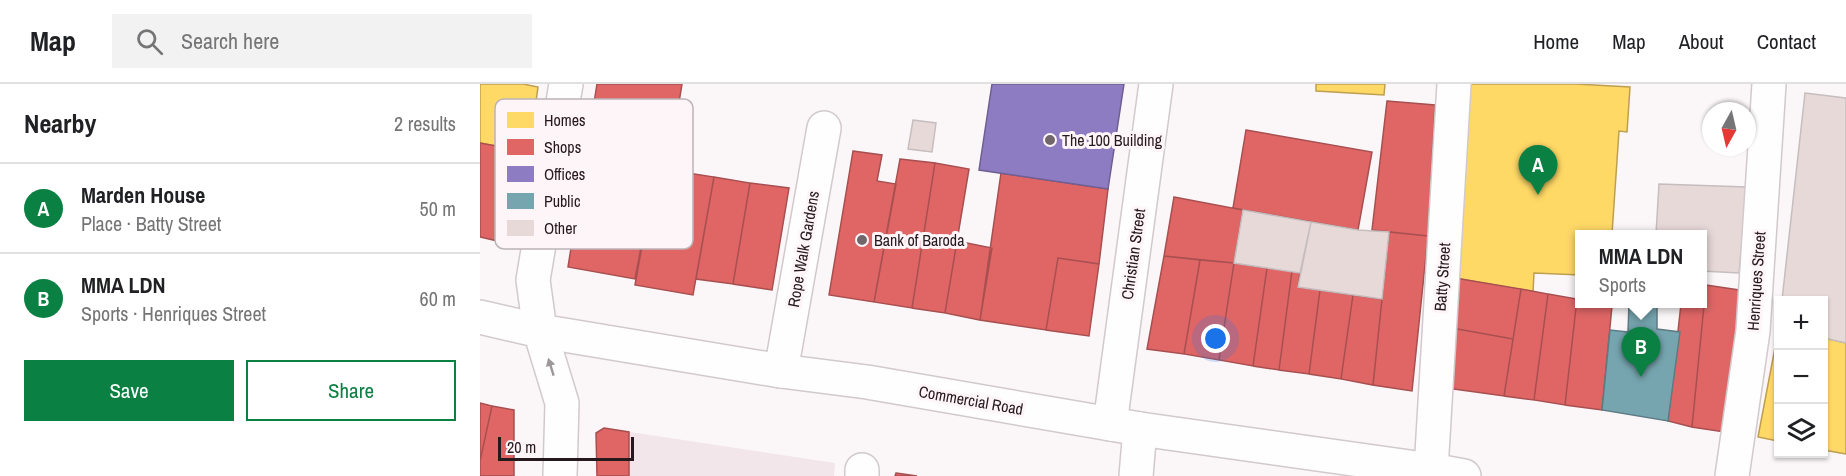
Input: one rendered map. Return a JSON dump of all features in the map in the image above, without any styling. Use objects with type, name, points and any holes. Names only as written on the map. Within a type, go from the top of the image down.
[{"type":"main road","points":[[563,99],[566,84]]},
{"type":"main road","name":"Christian Street","points":[[1136,476],[1125,426],[1156,84]]},
{"type":"main road","name":"Batty Street","points":[[1431,470],[1454,84]]},
{"type":"main road","name":"Henriques Street","points":[[1732,476],[1753,331],[1769,84]]},
{"type":"main road","name":"Rope Walk Gardens","points":[[781,371],[824,128]]},
{"type":"main road","points":[[538,249],[533,280],[540,331],[562,403],[560,476]]},
{"type":"main road","name":"Commercial Road","points":[[480,317],[540,331],[781,371],[867,382],[1125,426],[1464,476]]},
{"type":"shaded area","points":[[604,428],[835,463],[834,476],[597,476],[596,433]]},
{"type":"building: Homes","points":[[480,84],[523,84],[538,87],[536,99],[495,99],[495,146],[480,143]]},
{"type":"building: Homes","points":[[1316,84],[1385,84],[1384,95],[1316,91]]},
{"type":"building: Homes","points":[[1470,84],[1576,84],[1630,87],[1627,132],[1619,131],[1612,230],[1575,230],[1575,275],[1534,273],[1533,292],[1455,278]]},
{"type":"building: Homes","points":[[1828,339],[1846,343],[1846,454],[1828,451]]},
{"type":"building: Homes","points":[[1774,353],[1774,440],[1758,437]]},
{"type":"building: Shops","points":[[597,84],[682,84],[680,99],[595,99]]},
{"type":"building: Shops","points":[[1387,101],[1435,105],[1428,236],[1372,230]]},
{"type":"building: Shops","points":[[1246,130],[1372,152],[1358,230],[1233,208]]},
{"type":"building: Shops","points":[[480,143],[495,146],[495,240],[480,237]]},
{"type":"building: Shops","name":"Bank of Baroda","points":[[853,151],[882,155],[877,181],[896,184],[874,302],[829,295]]},
{"type":"building: Shops","points":[[900,159],[935,163],[912,308],[874,302]]},
{"type":"building: Shops","points":[[935,163],[969,169],[945,313],[912,308]]},
{"type":"building: Shops","points":[[1001,173],[1108,189],[1099,264],[1058,258],[1046,330],[980,320]]},
{"type":"building: Shops","points":[[693,174],[714,177],[693,295],[635,285],[641,249],[693,249]]},
{"type":"building: Shops","points":[[714,177],[750,183],[733,284],[696,279]]},
{"type":"building: Shops","points":[[750,183],[789,188],[772,290],[733,284]]},
{"type":"building: Shops","points":[[1174,197],[1243,210],[1234,263],[1164,256]]},
{"type":"building: Shops","points":[[1389,232],[1428,236],[1412,391],[1373,385]]},
{"type":"building: Shops","points":[[957,241],[992,248],[980,320],[945,313]]},
{"type":"building: Shops","points":[[571,249],[641,249],[635,279],[568,267]]},
{"type":"building: Shops","points":[[1164,256],[1200,260],[1184,354],[1147,349]]},
{"type":"building: Shops","points":[[1058,258],[1099,264],[1089,336],[1046,330]]},
{"type":"building: Shops","points":[[1200,260],[1234,263],[1219,360],[1184,354]]},
{"type":"building: Shops","points":[[1234,263],[1267,268],[1253,366],[1219,360]]},
{"type":"building: Shops","points":[[1267,268],[1292,271],[1279,370],[1253,366]]},
{"type":"building: Shops","points":[[1292,271],[1300,273],[1298,287],[1320,290],[1309,374],[1279,370]]},
{"type":"building: Shops","points":[[1455,278],[1521,289],[1513,339],[1452,328]]},
{"type":"building: Shops","points":[[1707,285],[1739,290],[1731,433],[1692,427],[1704,308],[1707,308]]},
{"type":"building: Shops","points":[[1521,289],[1548,294],[1534,400],[1504,396]]},
{"type":"building: Shops","points":[[1320,290],[1353,295],[1341,379],[1309,374]]},
{"type":"building: Shops","points":[[1548,294],[1575,299],[1576,308],[1565,405],[1534,400]]},
{"type":"building: Shops","points":[[1353,295],[1382,299],[1373,385],[1341,379]]},
{"type":"building: Shops","points":[[1576,308],[1612,308],[1602,410],[1565,405]]},
{"type":"building: Shops","points":[[1681,308],[1704,308],[1692,427],[1668,421]]},
{"type":"building: Shops","points":[[1452,328],[1513,339],[1504,396],[1447,388]]},
{"type":"building: Shops","points":[[480,403],[492,406],[480,461]]},
{"type":"building: Shops","points":[[492,406],[514,410],[514,476],[480,476],[480,461]]},
{"type":"building: Shops","points":[[604,428],[629,432],[629,476],[597,476],[596,433]]},
{"type":"building: Shops","points":[[896,473],[917,476],[895,476]]},
{"type":"building: Offices","name":"The 100 Building","points":[[992,84],[1124,84],[1108,189],[979,170]]},
{"type":"building: Public","points":[[1629,308],[1657,308],[1657,329],[1680,332],[1668,421],[1602,410],[1610,330],[1628,332]]},
{"type":"building: Other","points":[[1805,93],[1846,98],[1846,343],[1828,339],[1828,296],[1782,296]]},
{"type":"building: Other","points":[[913,120],[936,123],[932,152],[908,149]]},
{"type":"building: Other","points":[[1659,184],[1747,187],[1739,273],[1707,271],[1707,230],[1656,230]]},
{"type":"building: Other","points":[[1243,210],[1311,222],[1300,273],[1234,263]]},
{"type":"building: Other","points":[[1311,222],[1358,230],[1389,232],[1382,299],[1298,287]]},
{"type":"place","name":"The 100 Building","points":[[1050,140]]},
{"type":"place","name":"Marden House","points":[[1538,195]]},
{"type":"place","name":"Bank of Baroda","points":[[862,240]]},
{"type":"place","name":"MMA LDN","points":[[1641,377]]}]
